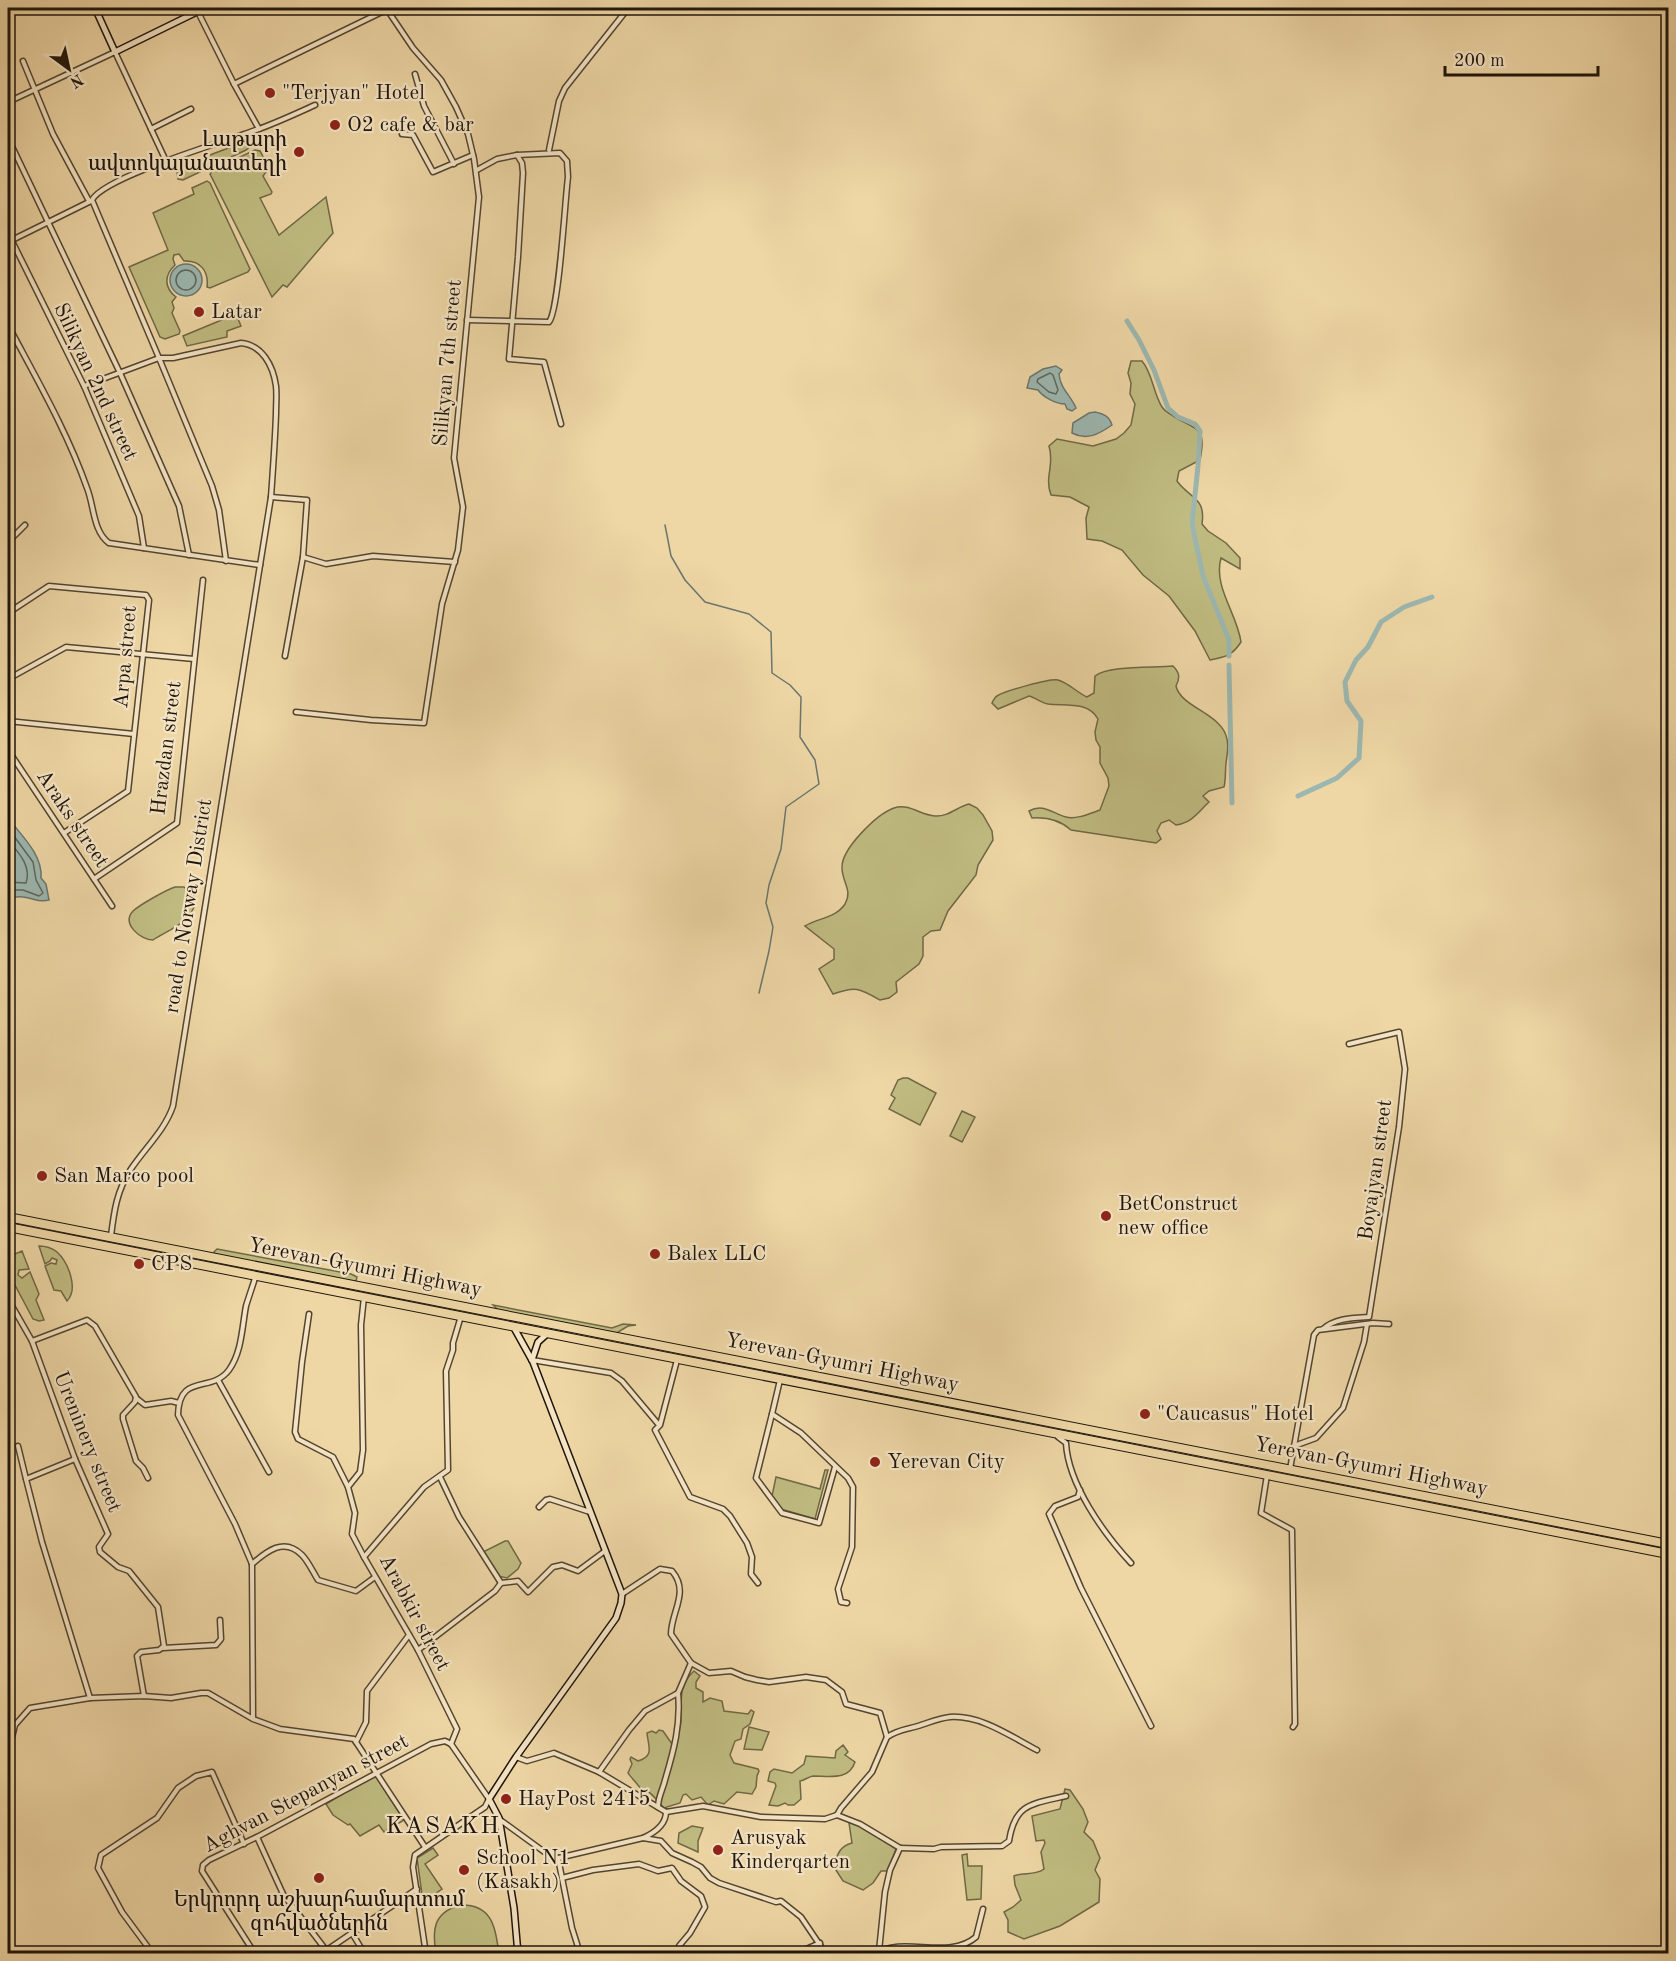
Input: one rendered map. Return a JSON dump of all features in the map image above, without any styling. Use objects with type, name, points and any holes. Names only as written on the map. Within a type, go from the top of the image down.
[{"type":"highway","name":"Yerevan-Gyumri Highway","points":[[8,1217],[1668,1544]]},
{"type":"highway","name":"Yerevan-Gyumri Highway","points":[[8,1227],[1668,1554]]},
{"type":"highway","points":[[193,1263],[195,1253]]},
{"type":"highway","points":[[782,1379],[785,1370]]},
{"type":"highway","points":[[1373,1496],[1375,1485]]},
{"type":"street","points":[[95,8],[166,161]]},
{"type":"street","points":[[8,102],[115,52],[197,9],[205,8]]},
{"type":"street","points":[[234,84],[388,8]]},
{"type":"street","name":"Silikyan 7th street","points":[[296,712],[424,723],[442,604],[458,550],[463,507],[454,458],[479,196],[477,170],[468,134],[441,80],[409,42],[388,8]]},
{"type":"street","points":[[549,150],[559,101],[566,88],[624,10],[633,8]]},
{"type":"street","points":[[197,9],[259,129]]},
{"type":"street","points":[[23,62],[53,134],[91,201],[212,486],[219,510],[226,561]]},
{"type":"street","points":[[414,74],[424,106],[454,164]]},
{"type":"street","points":[[9,241],[91,201],[95,194],[105,187],[166,161],[259,129],[315,105]]},
{"type":"street","points":[[151,129],[191,109]]},
{"type":"street","points":[[402,134],[413,135],[433,172],[473,155]]},
{"type":"street","points":[[8,138],[120,373],[179,506],[189,555]]},
{"type":"street","points":[[467,320],[549,322],[552,319],[568,177],[567,161],[560,153],[517,154],[497,159],[477,170]]},
{"type":"street","points":[[517,154],[522,163],[523,173],[509,359],[544,362],[561,424]]},
{"type":"street","name":"Silikyan 2nd street","points":[[8,233],[9,241],[84,386],[139,516],[144,548]]},
{"type":"street","points":[[8,325],[71,448],[88,489],[103,538],[109,543],[260,566]]},
{"type":"street","name":"road to Norway District","points":[[84,386],[159,358],[173,358],[241,343],[249,344],[261,351],[270,366],[276,386],[272,497],[173,1106],[166,1123],[130,1170],[116,1196],[110,1237]]},
{"type":"street","points":[[272,497],[307,500],[303,557],[285,656]]},
{"type":"street","points":[[8,542],[25,525]]},
{"type":"street","points":[[303,557],[326,564],[373,556],[454,562]]},
{"type":"street","name":"Hrazdan street","points":[[94,879],[177,823],[203,580]]},
{"type":"street","name":"Arpa street","points":[[8,613],[49,586],[146,596],[149,600],[128,791],[63,832]]},
{"type":"street","points":[[8,679],[66,647],[194,659]]},
{"type":"street","points":[[8,659],[8,672]]},
{"type":"street","points":[[8,721],[134,734]]},
{"type":"street","name":"Araks street","points":[[8,750],[112,906]]},
{"type":"street","name":"Boyajyan street","points":[[1323,1329],[1328,1324],[1337,1321],[1369,1317],[1399,1127],[1405,1069],[1399,1032],[1348,1044]]},
{"type":"street","points":[[253,1719],[252,1564],[235,1524],[177,1415],[183,1392],[190,1387],[218,1380],[229,1369],[242,1339],[246,1306],[256,1275]]},
{"type":"street","points":[[348,1487],[360,1472],[363,1450],[361,1325],[364,1296]]},
{"type":"street","name":"Ureninery street","points":[[8,1299],[32,1341],[75,1458],[108,1534],[99,1547],[100,1552],[118,1567],[129,1571],[158,1607],[163,1648]]},
{"type":"street","points":[[309,1314],[295,1432],[297,1439],[333,1457],[348,1487],[355,1513],[352,1534],[364,1557]]},
{"type":"street","points":[[461,1316],[446,1371],[448,1470],[440,1477],[459,1517],[501,1583]]},
{"type":"street","points":[[32,1341],[87,1320],[100,1333],[136,1397],[145,1405],[171,1401],[179,1403]]},
{"type":"street","points":[[1294,1446],[1316,1438],[1343,1408],[1364,1342],[1367,1324]]},
{"type":"street","points":[[1290,1469],[1314,1335],[1318,1330],[1323,1329],[1389,1324]]},
{"type":"street","points":[[426,1953],[413,1861],[415,1855],[485,1807],[516,1757],[616,1618],[621,1604],[622,1594],[532,1360],[513,1326]]},
{"type":"street","points":[[532,1360],[538,1342],[548,1333]]},
{"type":"street","points":[[677,1358],[660,1425],[656,1430],[690,1497],[723,1509],[739,1528],[752,1557],[751,1574],[758,1583]]},
{"type":"street","points":[[532,1360],[611,1373],[622,1381],[660,1425]]},
{"type":"street","points":[[782,1379],[756,1478],[782,1513],[819,1523],[835,1467]]},
{"type":"street","points":[[218,1380],[269,1472]]},
{"type":"street","points":[[136,1397],[135,1402],[123,1415],[123,1419],[136,1461],[143,1468],[147,1478]]},
{"type":"street","points":[[772,1414],[801,1433],[848,1478],[853,1486],[852,1547],[838,1589],[840,1602],[847,1603]]},
{"type":"street","points":[[1053,1432],[1066,1443],[1067,1455],[1080,1490],[1112,1543],[1131,1563]]},
{"type":"street","points":[[18,1446],[42,1542],[90,1698]]},
{"type":"street","points":[[26,1479],[75,1458]]},
{"type":"street","points":[[1267,1474],[1261,1513],[1292,1530],[1295,1724],[1293,1726]]},
{"type":"street","name":"Arabkir street","points":[[440,1477],[424,1487],[364,1557],[418,1650],[457,1729],[452,1744]]},
{"type":"street","points":[[1080,1490],[1078,1497],[1054,1506],[1050,1514],[1081,1588],[1151,1726]]},
{"type":"street","points":[[539,1507],[550,1499],[590,1512]]},
{"type":"street","points":[[252,1564],[270,1549],[279,1546],[291,1548],[303,1556],[318,1580],[356,1591],[375,1577]]},
{"type":"street","points":[[418,1650],[495,1591],[501,1583],[518,1581],[528,1592],[553,1567],[562,1566],[578,1571],[605,1551]]},
{"type":"street","points":[[622,1594],[660,1569],[672,1571],[677,1578],[680,1594],[670,1634],[691,1663],[710,1673],[731,1671],[745,1677],[769,1682],[806,1677],[826,1680],[842,1692],[846,1704],[880,1713],[887,1737]]},
{"type":"street","points":[[144,1696],[138,1653],[163,1648],[216,1644],[221,1639],[220,1620]]},
{"type":"street","points":[[356,1742],[366,1722],[367,1691],[409,1635]]},
{"type":"street","points":[[658,1807],[659,1796],[666,1779],[680,1724],[678,1693],[691,1663]]},
{"type":"street","points":[[8,1754],[15,1725],[30,1708],[90,1698],[144,1696],[171,1698],[207,1693],[253,1719],[280,1729],[354,1739],[425,1847]]},
{"type":"street","points":[[599,1772],[645,1711],[678,1693]]},
{"type":"street","points":[[837,1815],[872,1772],[887,1737],[899,1729],[912,1728],[946,1717],[959,1717],[993,1726],[1037,1750]]},
{"type":"street","name":"Aghvan Stepanyan street","points":[[255,1953],[202,1871],[203,1865],[431,1744],[445,1741],[452,1744]]},
{"type":"street","points":[[452,1744],[499,1818],[514,1908],[518,1953]]},
{"type":"street","points":[[516,1757],[527,1761],[554,1753],[599,1772],[666,1812],[703,1806],[761,1817],[825,1819],[837,1815],[860,1824],[900,1848],[1002,1846],[1009,1841],[1015,1818],[1026,1806],[1066,1796]]},
{"type":"street","points":[[153,1953],[122,1912],[98,1868],[101,1855],[157,1818],[178,1788],[196,1776],[212,1772],[244,1844]]},
{"type":"street","points":[[499,1818],[554,1859],[643,1838],[662,1824],[666,1819],[666,1812]]},
{"type":"street","points":[[257,1837],[283,1894],[328,1952],[417,1889]]},
{"type":"street","points":[[643,1838],[661,1842],[672,1853],[700,1867],[710,1878],[719,1883],[776,1902],[781,1901],[801,1917],[826,1953]]},
{"type":"street","points":[[900,1848],[890,1870],[885,1892],[878,1952],[898,1948],[958,1948],[976,1937],[983,1909]]},
{"type":"street","points":[[558,1858],[572,1928],[579,1947],[576,1953]]},
{"type":"street","points":[[562,1878],[593,1870],[639,1864],[658,1871],[672,1868],[681,1881],[701,1896],[705,1907],[690,1934],[679,1946],[680,1953]]},
{"type":"street","points":[[352,1933],[362,1948],[372,1953]]},
{"type":"street","points":[[795,1953],[820,1943]]},
{"type":"shaded area","points":[[250,140],[252,145],[246,150],[183,180],[178,179],[177,172],[200,163],[199,159]]},
{"type":"shaded area","points":[[255,150],[260,151],[269,168],[263,176],[272,192],[260,198],[279,235],[326,197],[333,233],[287,287],[283,285],[272,297],[210,174],[214,169]]},
{"type":"shaded area","points":[[207,181],[210,183],[250,269],[248,272],[210,288],[207,287],[205,271],[199,265],[195,262],[184,261],[179,254],[174,255],[175,265],[167,281],[169,290],[176,297],[172,302],[174,308],[172,313],[180,331],[179,334],[165,339],[160,337],[129,267],[168,250],[153,213],[194,194],[192,188]]},
{"type":"shaded area","points":[[236,314],[241,326],[227,331],[227,337],[187,346],[183,336]]},
{"type":"shaded area","points":[[1131,361],[1142,361],[1146,366],[1164,410],[1194,428],[1201,435],[1200,460],[1179,471],[1177,481],[1202,508],[1202,524],[1226,543],[1240,558],[1240,569],[1221,558],[1219,569],[1223,590],[1241,642],[1224,657],[1210,660],[1195,631],[1169,596],[1143,575],[1122,550],[1102,541],[1087,539],[1086,518],[1089,507],[1070,497],[1051,495],[1049,446],[1057,439],[1093,446],[1116,439],[1131,425],[1135,404],[1130,394],[1131,383],[1128,373]]},
{"type":"shaded area","points":[[1173,666],[1179,676],[1176,686],[1179,694],[1224,730],[1228,745],[1224,787],[1209,791],[1203,796],[1209,802],[1187,822],[1176,825],[1169,820],[1161,823],[1157,831],[1161,839],[1156,843],[1071,830],[1053,820],[1032,818],[1029,811],[1039,808],[1070,818],[1100,810],[1109,786],[1108,778],[1100,763],[1100,747],[1096,740],[1098,719],[1094,713],[1083,707],[1043,703],[1029,696],[998,709],[992,703],[996,697],[1018,688],[1058,680],[1087,697],[1094,693],[1095,676],[1101,672]]},
{"type":"shaded area","points":[[969,804],[983,815],[992,831],[993,840],[978,865],[976,875],[948,911],[940,930],[931,931],[923,937],[923,956],[919,964],[896,982],[897,992],[889,998],[880,1000],[852,989],[833,994],[819,969],[834,959],[834,949],[805,926],[832,915],[845,904],[848,890],[842,868],[847,851],[861,833],[879,817],[894,808],[905,807],[940,816]]},
{"type":"shaded area","points":[[175,887],[184,887],[194,896],[195,904],[188,917],[153,940],[138,934],[129,921],[133,911]]},
{"type":"shaded area","points":[[908,1078],[936,1093],[920,1125],[889,1109],[895,1098],[891,1095],[898,1080]]},
{"type":"shaded area","points":[[962,1111],[975,1117],[962,1142],[950,1136]]},
{"type":"shaded area","points":[[8,1220],[189,1255],[188,1259],[8,1223]]},
{"type":"shaded area","points":[[39,1246],[55,1251],[65,1262],[72,1283],[72,1290],[67,1301],[61,1291],[54,1290],[45,1266],[51,1263],[56,1264],[57,1260],[52,1258],[45,1264]]},
{"type":"shaded area","points":[[217,1249],[357,1277],[355,1282],[215,1255],[214,1252]]},
{"type":"shaded area","points":[[22,1251],[29,1269],[19,1270],[18,1275],[22,1278],[30,1272],[39,1294],[36,1300],[44,1320],[33,1319],[8,1272],[8,1257]]},
{"type":"shaded area","points":[[206,1258],[776,1373],[774,1375],[205,1262]]},
{"type":"shaded area","points":[[493,1305],[612,1328],[623,1324],[636,1325],[628,1326],[615,1334],[498,1310]]},
{"type":"shaded area","points":[[790,1374],[1368,1488],[1367,1491],[789,1378]]},
{"type":"shaded area","points":[[825,1470],[828,1470],[815,1519],[781,1509],[772,1496],[776,1477],[820,1489]]},
{"type":"shaded area","points":[[1387,1491],[1668,1547],[1668,1551],[1386,1495]]},
{"type":"shaded area","points":[[508,1541],[521,1563],[518,1569],[507,1578],[498,1576],[483,1552]]},
{"type":"shaded area","points":[[694,1671],[700,1676],[696,1682],[696,1688],[703,1692],[703,1702],[710,1698],[722,1701],[724,1711],[748,1714],[751,1710],[754,1712],[750,1724],[743,1729],[741,1739],[735,1741],[730,1755],[734,1763],[758,1769],[756,1787],[752,1794],[737,1792],[724,1804],[714,1801],[708,1805],[701,1797],[692,1800],[686,1794],[683,1795],[680,1803],[664,1808],[654,1796],[641,1789],[628,1773],[632,1764],[630,1759],[631,1757],[638,1761],[647,1756],[649,1750],[647,1733],[652,1731],[656,1733],[659,1730],[663,1731],[672,1744],[678,1735],[680,1725],[683,1688]]},
{"type":"shaded area","points":[[749,1727],[769,1732],[762,1750],[744,1749]]},
{"type":"shaded area","points":[[843,1745],[848,1752],[845,1755],[855,1762],[848,1772],[832,1777],[813,1776],[800,1781],[801,1799],[794,1805],[785,1803],[778,1806],[769,1805],[776,1786],[775,1783],[768,1781],[770,1772],[774,1769],[792,1773],[804,1764],[806,1756],[835,1758],[836,1751]]},
{"type":"shaded area","points":[[375,1774],[404,1820],[384,1832],[379,1825],[360,1836],[350,1824],[348,1825],[333,1815],[326,1804]]},
{"type":"shaded area","points":[[1065,1789],[1070,1790],[1083,1809],[1088,1822],[1084,1832],[1093,1841],[1100,1858],[1095,1870],[1100,1879],[1099,1902],[1060,1926],[1024,1939],[1008,1932],[1008,1920],[1004,1912],[1021,1900],[1014,1876],[1044,1869],[1041,1852],[1045,1843],[1044,1840],[1036,1841],[1032,1816],[1060,1809]]},
{"type":"shaded area","points":[[849,1823],[867,1830],[896,1849],[888,1871],[881,1871],[873,1883],[863,1890],[843,1881],[834,1867],[840,1851],[852,1843]]},
{"type":"shaded area","points":[[692,1826],[703,1828],[698,1841],[698,1852],[678,1843],[679,1833]]},
{"type":"shaded area","points":[[433,1848],[438,1855],[425,1864],[442,1889],[423,1902],[417,1858]]},
{"type":"shaded area","points":[[967,1854],[968,1866],[982,1866],[981,1899],[967,1900],[962,1855]]},
{"type":"shaded area","points":[[460,1905],[471,1906],[486,1913],[494,1927],[499,1953],[436,1953],[434,1937],[436,1923],[444,1913]]},
{"type":"water","points":[[186,264],[197,269],[202,280],[197,291],[186,296],[175,291],[170,280],[175,269]]},
{"type":"water","points":[[1056,366],[1062,370],[1059,374],[1061,384],[1076,408],[1072,411],[1067,409],[1065,404],[1050,400],[1038,390],[1027,388],[1030,377],[1043,369]]},
{"type":"water","points":[[1095,412],[1106,416],[1112,425],[1088,436],[1072,433],[1073,423]]},
{"type":"water","points":[[8,818],[25,838],[39,861],[41,878],[46,884],[49,900],[39,901],[8,895]]},
{"type":"waterway","points":[[1127,321],[1154,370],[1168,408],[1178,417],[1195,424],[1200,431],[1192,524],[1203,576],[1229,640],[1229,656]]},
{"type":"waterway","points":[[665,525],[671,556],[685,580],[705,602],[749,614],[771,632],[772,673],[790,685],[801,697],[800,737],[815,760],[819,784],[786,807],[781,849],[769,885],[766,903],[773,927],[759,993]]},
{"type":"waterway","points":[[1298,796],[1337,778],[1359,758],[1361,721],[1347,701],[1345,682],[1356,660],[1368,647],[1381,622],[1404,607],[1432,597]]},
{"type":"waterway","points":[[1229,665],[1232,803]]},
{"type":"place","name":"\"Terjyan\" Hotel","points":[[270,93]]},
{"type":"place","name":"O2 cafe & bar","points":[[335,125]]},
{"type":"place","name":"Լաթարի ավտոկայանատեղի","points":[[299,152]]},
{"type":"place","name":"Latar","points":[[199,312]]},
{"type":"place","name":"San Marco pool","points":[[42,1176]]},
{"type":"place","name":"BetConstruct new office","points":[[1106,1216]]},
{"type":"place","name":"Balex LLC","points":[[655,1254]]},
{"type":"place","name":"CPS","points":[[139,1264]]},
{"type":"place","name":"\"Caucasus\" Hotel","points":[[1145,1414]]},
{"type":"place","name":"Yerevan City","points":[[875,1462]]},
{"type":"place","name":"HayPost 2415","points":[[506,1799]]},
{"type":"place","name":"Arusyak Kinderqarten","points":[[718,1850]]},
{"type":"place","name":"School N1 (Kasakh)","points":[[464,1870]]},
{"type":"place","name":"Երկրորդ աշխարհամարտում զոհվածներին","points":[[319,1878]]},
{"type":"district","name":"KASAKH","points":[[443,1827]]}]
